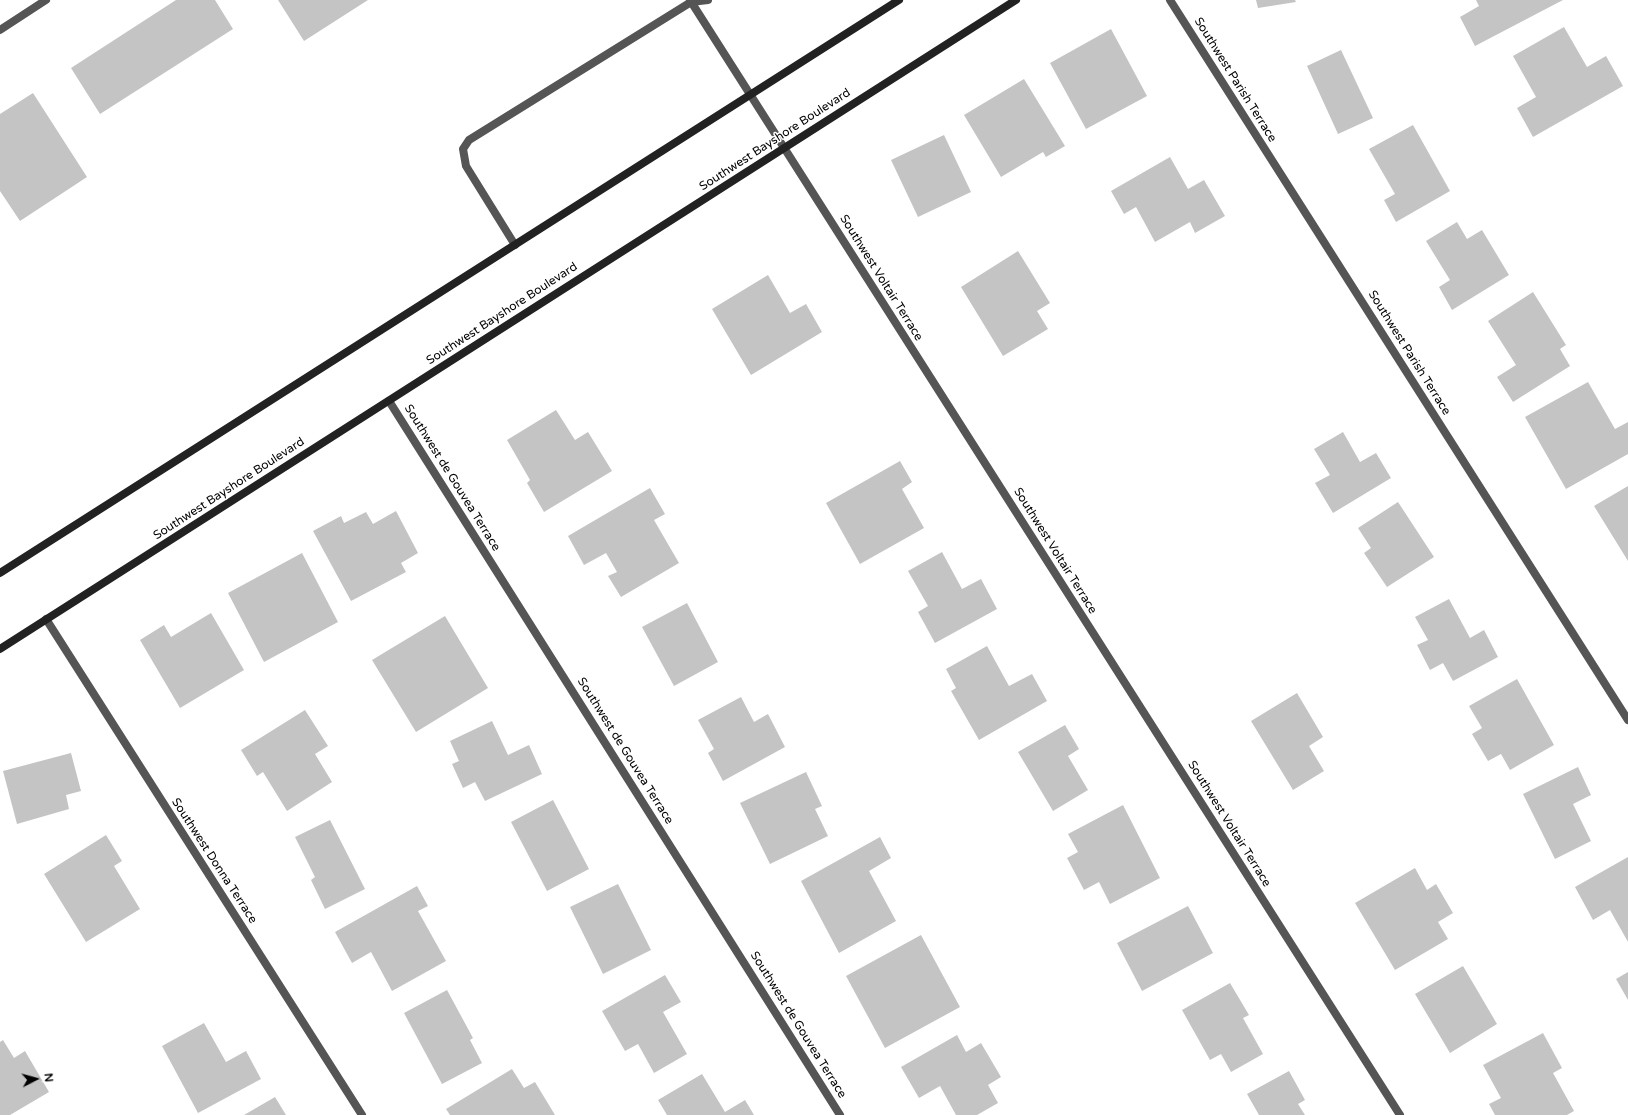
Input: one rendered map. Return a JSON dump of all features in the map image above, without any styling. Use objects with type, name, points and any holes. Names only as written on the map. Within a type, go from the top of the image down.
[{"type":"main road","points":[[0,573],[899,0]]},
{"type":"main road","name":"Southwest Bayshore Boulevard","points":[[0,649],[1016,0]]},
{"type":"street","points":[[0,30],[46,0]]},
{"type":"street","points":[[515,245],[466,166],[462,149],[469,140],[690,1],[708,0]]},
{"type":"street","name":"Southwest Parish Terrace","points":[[1170,0],[1628,720]]},
{"type":"street","name":"Southwest Voltair Terrace","points":[[690,1],[1400,1115]]},
{"type":"street","name":"Southwest de Gouvea Terrace","points":[[389,401],[840,1115]]},
{"type":"street","name":"Southwest Donna Terrace","points":[[46,619],[362,1115]]},
{"type":"building","points":[[176,0],[215,0],[233,29],[100,114],[71,68]]},
{"type":"building","points":[[278,0],[368,0],[304,41]]},
{"type":"building","points":[[1256,0],[1295,0],[1296,2],[1258,8]]},
{"type":"building","points":[[1476,0],[1563,0],[1475,46],[1460,17],[1479,6]]},
{"type":"building","points":[[1564,27],[1587,67],[1606,56],[1623,86],[1533,137],[1517,108],[1536,97],[1513,56]]},
{"type":"building","points":[[1111,29],[1147,96],[1086,129],[1050,63]]},
{"type":"building","points":[[1341,50],[1373,118],[1338,134],[1307,66]]},
{"type":"building","points":[[1024,79],[1065,146],[1046,157],[1043,152],[1001,177],[964,115]]},
{"type":"building","points":[[33,93],[87,177],[20,221],[0,191],[0,114]]},
{"type":"building","points":[[1413,125],[1450,191],[1396,222],[1384,200],[1395,194],[1369,149]]},
{"type":"building","points":[[944,135],[971,192],[918,217],[891,160]]},
{"type":"building","points":[[1170,157],[1188,189],[1204,180],[1225,216],[1195,233],[1190,222],[1155,242],[1136,207],[1124,214],[1111,191]]},
{"type":"building","points":[[1457,222],[1467,239],[1482,230],[1509,275],[1452,310],[1439,287],[1450,280],[1426,241]]},
{"type":"building","points":[[1018,251],[1050,303],[1037,311],[1048,329],[1003,356],[961,287]]},
{"type":"building","points":[[768,275],[790,313],[806,304],[822,332],[751,375],[712,309]]},
{"type":"building","points":[[1533,292],[1566,345],[1560,349],[1570,366],[1513,402],[1497,377],[1516,365],[1488,321]]},
{"type":"building","points":[[1588,382],[1615,429],[1628,422],[1628,454],[1566,489],[1525,417]]},
{"type":"building","points":[[556,410],[575,440],[588,432],[612,471],[544,512],[527,483],[530,480],[507,440]]},
{"type":"building","points":[[1343,432],[1360,462],[1376,453],[1391,478],[1333,513],[1315,483],[1330,475],[1314,449]]},
{"type":"building","points":[[900,461],[912,482],[902,489],[924,528],[860,564],[826,503]]},
{"type":"building","points":[[1628,486],[1628,561],[1594,506]]},
{"type":"building","points":[[650,488],[665,514],[654,520],[679,563],[621,597],[608,576],[617,572],[606,553],[584,565],[568,536]]},
{"type":"building","points":[[1398,502],[1434,557],[1387,587],[1364,553],[1371,548],[1358,528]]},
{"type":"building","points":[[396,511],[418,553],[401,563],[406,572],[351,601],[313,531],[341,516],[344,523],[366,512],[373,524]]},
{"type":"building","points":[[942,552],[962,589],[981,579],[997,609],[935,643],[918,612],[928,606],[908,571]]},
{"type":"building","points":[[302,553],[338,622],[264,662],[228,593]]},
{"type":"building","points":[[1449,599],[1470,638],[1484,630],[1498,657],[1453,681],[1443,663],[1430,670],[1417,645],[1428,640],[1415,617]]},
{"type":"building","points":[[687,603],[718,662],[674,686],[642,627]]},
{"type":"building","points":[[211,613],[244,670],[180,708],[140,640],[164,625],[171,637]]},
{"type":"building","points":[[445,616],[488,688],[416,732],[372,660]]},
{"type":"building","points":[[987,646],[1009,686],[1032,674],[1047,701],[979,740],[951,691],[956,688],[946,669]]},
{"type":"building","points":[[1517,679],[1554,745],[1510,770],[1501,754],[1488,761],[1472,734],[1482,728],[1469,706]]},
{"type":"building","points":[[1297,693],[1323,737],[1309,746],[1324,771],[1293,790],[1251,721]]},
{"type":"building","points":[[741,697],[754,722],[768,714],[785,747],[723,781],[708,753],[714,749],[698,720]]},
{"type":"building","points":[[305,710],[328,746],[315,754],[332,782],[287,811],[263,772],[257,776],[241,750]]},
{"type":"building","points":[[492,721],[508,755],[529,745],[542,774],[485,801],[475,782],[463,788],[452,764],[459,761],[450,741]]},
{"type":"building","points":[[1065,725],[1079,749],[1068,756],[1088,790],[1053,811],[1018,752]]},
{"type":"building","points":[[71,753],[81,791],[66,795],[69,809],[17,824],[3,771]]},
{"type":"building","points":[[1578,767],[1591,795],[1573,804],[1591,841],[1555,859],[1523,794]]},
{"type":"building","points":[[806,772],[822,806],[815,809],[828,836],[770,864],[740,803]]},
{"type":"building","points":[[553,800],[589,869],[547,891],[511,822]]},
{"type":"building","points":[[1123,805],[1160,878],[1110,904],[1099,882],[1084,890],[1067,858],[1078,852],[1068,834]]},
{"type":"building","points":[[330,820],[365,889],[325,909],[311,880],[315,877],[295,837]]},
{"type":"building","points":[[106,835],[122,861],[114,866],[140,909],[86,942],[44,874]]},
{"type":"building","points":[[880,837],[891,858],[869,871],[896,921],[839,953],[801,881]]},
{"type":"building","points":[[1628,857],[1628,942],[1610,910],[1593,920],[1575,887]]},
{"type":"building","points":[[1415,868],[1427,890],[1436,884],[1453,913],[1438,922],[1448,939],[1395,970],[1355,903]]},
{"type":"building","points":[[618,884],[651,950],[603,974],[570,907]]},
{"type":"building","points":[[417,886],[428,906],[418,911],[446,961],[392,991],[371,952],[352,963],[335,932]]},
{"type":"building","points":[[1188,906],[1213,953],[1142,991],[1117,943]]},
{"type":"building","points":[[921,935],[960,1007],[885,1048],[846,976]]},
{"type":"building","points":[[1463,966],[1497,1024],[1450,1053],[1415,994]]},
{"type":"building","points":[[1628,972],[1628,1000],[1616,979]]},
{"type":"building","points":[[665,975],[681,1002],[663,1012],[687,1054],[654,1073],[638,1044],[625,1051],[602,1011]]},
{"type":"building","points":[[1230,983],[1249,1015],[1243,1018],[1263,1054],[1231,1072],[1221,1054],[1210,1060],[1182,1010]]},
{"type":"building","points":[[447,990],[473,1038],[470,1040],[482,1063],[442,1084],[404,1013]]},
{"type":"building","points":[[204,1023],[226,1062],[246,1051],[261,1079],[198,1113],[162,1046]]},
{"type":"building","points":[[1543,1033],[1562,1068],[1553,1073],[1574,1111],[1567,1115],[1495,1115],[1489,1104],[1501,1098],[1483,1065]]},
{"type":"building","points":[[957,1035],[966,1052],[981,1043],[1001,1077],[988,1085],[998,1103],[977,1115],[956,1115],[940,1086],[919,1098],[901,1067]]},
{"type":"building","points":[[3,1040],[14,1058],[25,1051],[49,1092],[10,1115],[0,1115],[0,1042]]},
{"type":"building","points":[[512,1069],[524,1088],[535,1082],[555,1115],[450,1115],[446,1109]]},
{"type":"building","points":[[1289,1071],[1305,1100],[1298,1104],[1305,1115],[1259,1115],[1247,1094]]},
{"type":"building","points":[[702,1074],[725,1112],[745,1100],[754,1115],[667,1115],[658,1100]]},
{"type":"building","points":[[275,1097],[286,1115],[244,1115]]}]
